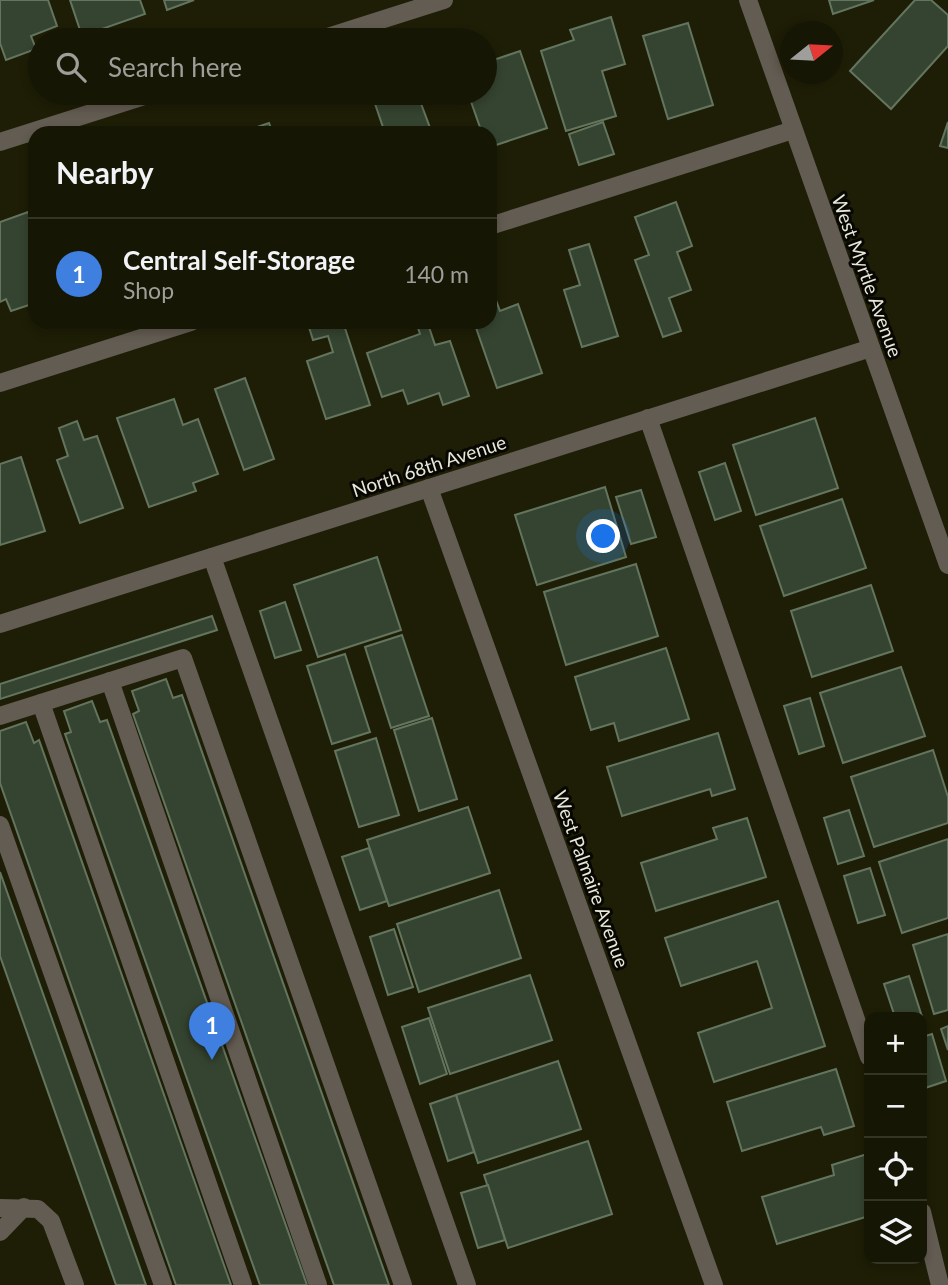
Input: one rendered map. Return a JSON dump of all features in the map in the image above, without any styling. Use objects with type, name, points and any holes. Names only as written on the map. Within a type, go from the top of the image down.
[{"type":"street","points":[[356,28],[444,0]]},
{"type":"street","name":"West Myrtle Avenue","points":[[748,0],[948,565]]},
{"type":"street","points":[[50,126],[116,105]]},
{"type":"street","points":[[497,224],[793,130]]},
{"type":"street","points":[[0,142],[28,133]]},
{"type":"street","points":[[0,383],[169,329]]},
{"type":"street","name":"North 68th Avenue","points":[[0,624],[871,348]]},
{"type":"street","points":[[648,418],[864,1043]]},
{"type":"street","name":"West Palmaire Avenue","points":[[429,488],[714,1285]]},
{"type":"street","points":[[212,557],[467,1285]]},
{"type":"street","points":[[0,716],[183,658],[403,1285]]},
{"type":"street","points":[[110,681],[318,1285]]},
{"type":"street","points":[[41,703],[243,1285]]},
{"type":"street","points":[[0,825],[163,1285]]},
{"type":"street","points":[[0,1232],[24,1207]]},
{"type":"street","points":[[0,1208],[38,1209],[51,1222],[75,1285]]},
{"type":"street","points":[[927,1232],[940,1285]]},
{"type":"building","points":[[0,0],[48,0],[57,26],[28,28],[28,52],[6,60],[0,43]]},
{"type":"building","points":[[70,0],[140,0],[145,14],[105,28],[79,28]]},
{"type":"building","points":[[164,0],[194,0],[167,10]]},
{"type":"building","points":[[829,0],[874,0],[833,14]]},
{"type":"building","points":[[915,0],[931,0],[948,15],[948,46],[891,109],[850,71]]},
{"type":"building","points":[[611,17],[625,64],[602,71],[616,116],[566,131],[541,51],[574,40],[570,30]]},
{"type":"building","points":[[688,23],[713,105],[668,119],[643,36]]},
{"type":"building","points":[[520,51],[547,128],[497,145],[497,126],[480,126],[472,105],[497,105],[497,59]]},
{"type":"building","points":[[375,105],[422,105],[429,126],[383,126]]},
{"type":"building","points":[[603,122],[614,154],[579,165],[569,134]]},
{"type":"building","points":[[948,122],[948,148],[940,146]]},
{"type":"building","points":[[676,202],[692,246],[677,252],[691,290],[669,298],[681,331],[663,337],[635,260],[649,255],[635,217]]},
{"type":"building","points":[[28,212],[28,305],[11,311],[6,299],[0,302],[0,222]]},
{"type":"building","points":[[589,244],[618,336],[582,347],[564,290],[580,285],[569,250]]},
{"type":"building","points":[[497,303],[500,311],[518,304],[542,373],[497,388],[476,329],[497,329]]},
{"type":"building","points":[[310,329],[345,329],[370,405],[326,419],[307,361],[333,352],[328,336],[313,340]]},
{"type":"building","points":[[418,329],[430,329],[435,345],[450,341],[469,396],[443,405],[439,393],[408,404],[403,390],[382,397],[367,353],[420,334]]},
{"type":"building","points":[[245,378],[274,459],[244,470],[215,389]]},
{"type":"building","points":[[174,399],[183,425],[198,419],[218,474],[193,483],[196,491],[149,507],[117,418]]},
{"type":"building","points":[[815,418],[838,488],[756,515],[733,445]]},
{"type":"building","points":[[77,421],[84,440],[97,436],[123,508],[80,523],[57,460],[68,456],[59,428]]},
{"type":"building","points":[[21,457],[45,531],[0,545],[0,464]]},
{"type":"building","points":[[725,463],[741,511],[715,520],[699,472]]},
{"type":"building","points":[[605,487],[626,557],[537,585],[515,515]]},
{"type":"building","points":[[641,490],[656,537],[631,544],[616,497]]},
{"type":"building","points":[[842,499],[866,568],[784,596],[760,526]]},
{"type":"building","points":[[377,557],[401,630],[318,657],[294,585]]},
{"type":"building","points":[[636,564],[658,636],[566,665],[544,592]]},
{"type":"building","points":[[871,585],[893,651],[812,677],[791,611]]},
{"type":"building","points":[[285,602],[301,650],[275,658],[260,611]]},
{"type":"building","points":[[212,616],[217,630],[0,699],[0,684]]},
{"type":"building","points":[[402,635],[429,716],[391,728],[365,647]]},
{"type":"building","points":[[666,648],[689,719],[619,741],[614,723],[591,730],[575,677]]},
{"type":"building","points":[[345,654],[370,732],[332,744],[307,666]]},
{"type":"building","points":[[901,667],[925,736],[843,763],[820,693]]},
{"type":"building","points":[[166,679],[173,698],[182,695],[389,1285],[334,1285],[133,714],[139,711],[132,691]]},
{"type":"building","points":[[810,698],[824,746],[799,754],[784,706]]},
{"type":"building","points":[[92,701],[100,722],[107,720],[307,1285],[260,1285],[65,734],[71,732],[64,711]]},
{"type":"building","points":[[432,718],[457,799],[419,811],[394,730]]},
{"type":"building","points":[[26,722],[34,743],[39,740],[231,1285],[176,1285],[0,783],[0,731]]},
{"type":"building","points":[[718,733],[735,789],[712,796],[710,789],[622,816],[607,767]]},
{"type":"building","points":[[376,738],[399,815],[359,827],[335,751]]},
{"type":"building","points":[[933,750],[948,797],[948,823],[874,847],[851,777]]},
{"type":"building","points":[[468,807],[490,873],[389,906],[367,840]]},
{"type":"building","points":[[849,810],[864,856],[838,864],[824,818]]},
{"type":"building","points":[[747,818],[766,877],[656,911],[641,863],[717,839],[713,828]]},
{"type":"building","points":[[948,839],[948,918],[902,933],[879,862]]},
{"type":"building","points":[[369,848],[387,901],[360,910],[342,857]]},
{"type":"building","points":[[870,868],[885,915],[858,923],[844,876]]},
{"type":"building","points":[[0,872],[146,1285],[116,1285],[0,956]]},
{"type":"building","points":[[499,890],[521,958],[419,992],[397,924]]},
{"type":"building","points":[[778,901],[825,1046],[714,1082],[698,1033],[772,1008],[757,961],[681,986],[665,938]]},
{"type":"building","points":[[394,929],[413,987],[388,995],[370,937]]},
{"type":"building","points":[[948,934],[948,1010],[934,1014],[913,945]]},
{"type":"building","points":[[530,975],[552,1040],[450,1074],[428,1008]]},
{"type":"building","points":[[909,976],[920,1012],[893,1012],[884,984]]},
{"type":"building","points":[[429,1018],[447,1074],[420,1084],[402,1027]]},
{"type":"building","points":[[948,1026],[948,1050],[941,1029]]},
{"type":"building","points":[[932,1034],[946,1081],[927,1087],[927,1075],[927,1036]]},
{"type":"building","points":[[558,1061],[581,1129],[478,1163],[456,1095]]},
{"type":"building","points":[[836,1069],[854,1126],[824,1135],[821,1127],[742,1151],[727,1102]]},
{"type":"building","points":[[456,1095],[474,1152],[448,1161],[430,1104]]},
{"type":"building","points":[[588,1141],[612,1214],[508,1248],[484,1175]]},
{"type":"building","points":[[864,1155],[864,1218],[777,1244],[762,1197],[834,1175],[832,1165]]},
{"type":"building","points":[[488,1185],[505,1240],[478,1248],[461,1193]]},
{"type":"place","name":"Central Self-Storage","points":[[212,1060]]}]
